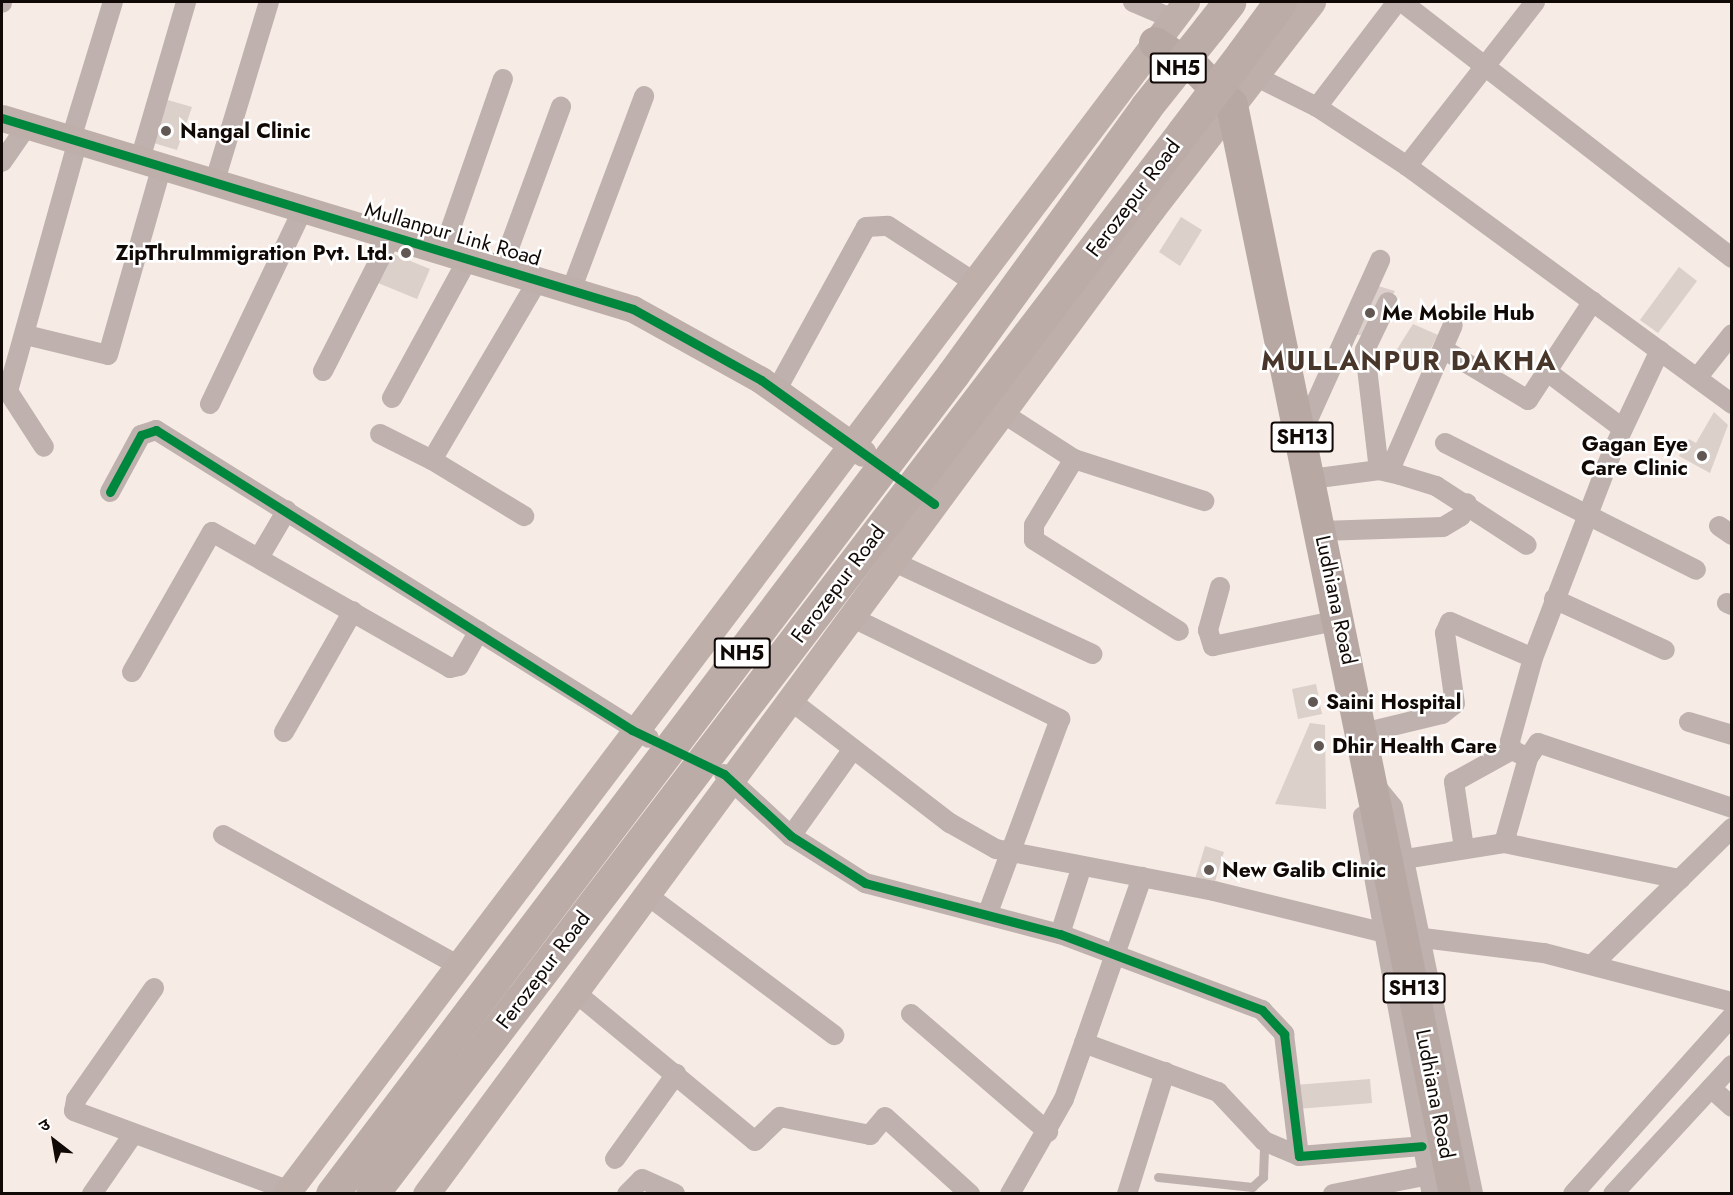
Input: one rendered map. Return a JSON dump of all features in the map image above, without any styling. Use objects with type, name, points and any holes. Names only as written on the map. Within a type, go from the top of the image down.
[{"type":"highway","name":"NH5","points":[[332,1194],[953,374],[1146,107],[1229,2]]},
{"type":"highway","name":"Ferozepur Road","points":[[372,1194],[1183,132],[1249,65],[1280,2]]},
{"type":"main road","points":[[426,1194],[647,895],[728,777],[790,700],[892,561],[929,501],[1001,412],[1232,105],[1249,65],[1312,2]]},
{"type":"main road","points":[[287,1192],[458,964],[640,734],[856,449],[974,282],[1171,21],[1197,70],[1232,105]]},
{"type":"main road","name":"Ludhiana Road","points":[[1232,105],[1302,433],[1455,1194]]},
{"type":"main road","name":"Mullanpur Link Road","points":[[14,122],[150,166],[444,248],[572,288],[660,323],[776,391],[856,449]]},
{"type":"street","points":[[44,447],[5,386],[26,335],[75,140],[113,2]]},
{"type":"street","points":[[26,335],[108,355],[186,2]]},
{"type":"street","points":[[214,184],[269,2]]},
{"type":"street","points":[[1133,2],[1171,21]]},
{"type":"street","points":[[1317,107],[1397,2]]},
{"type":"street","points":[[1402,2],[1731,258]]},
{"type":"street","points":[[1407,166],[1486,68],[1535,2]]},
{"type":"street","points":[[1249,65],[1407,166],[1731,404]]},
{"type":"street","points":[[444,248],[503,79]]},
{"type":"street","points":[[572,288],[644,96]]},
{"type":"street","points":[[502,267],[561,107]]},
{"type":"street","points":[[2,162],[14,122]]},
{"type":"street","points":[[210,404],[303,209]]},
{"type":"street","points":[[776,391],[866,227],[888,226],[974,282]]},
{"type":"street","points":[[323,371],[392,235]]},
{"type":"street","points":[[392,398],[469,257]]},
{"type":"street","points":[[1302,433],[1380,260]]},
{"type":"street","points":[[432,460],[538,278]]},
{"type":"street","points":[[1443,348],[1524,399],[1533,398],[1593,301]]},
{"type":"street","points":[[1384,471],[1365,350],[1388,302]]},
{"type":"street","points":[[1384,471],[1453,325]]},
{"type":"street","points":[[1696,378],[1731,334]]},
{"type":"street","points":[[1504,843],[1520,754],[1510,741],[1533,658],[1622,428],[1660,350]]},
{"type":"street","points":[[1549,373],[1622,428]]},
{"type":"street","points":[[1001,412],[1074,459],[1204,501]]},
{"type":"street","points":[[110,492],[141,435],[150,428],[287,510],[640,734]]},
{"type":"street","points":[[380,434],[432,460],[524,516]]},
{"type":"street","points":[[1445,443],[1586,517],[1696,570]]},
{"type":"street","points":[[1074,459],[1034,525],[1034,540],[1179,631]]},
{"type":"street","points":[[1311,479],[1384,471],[1436,486],[1467,503],[1527,545]]},
{"type":"street","points":[[1322,531],[1443,527],[1461,516],[1467,503]]},
{"type":"street","points":[[260,556],[287,510]]},
{"type":"street","points":[[132,672],[208,536],[219,532],[450,668],[459,666],[479,632]]},
{"type":"street","points":[[892,561],[1092,654]]},
{"type":"street","points":[[1220,586],[1208,630],[1213,646],[1340,620]]},
{"type":"street","points":[[1554,599],[1665,650]]},
{"type":"street","points":[[284,732],[353,611]]},
{"type":"street","points":[[851,617],[1060,719],[988,913]]},
{"type":"street","points":[[1363,733],[1442,714],[1455,704],[1445,633],[1450,622],[1533,658]]},
{"type":"street","points":[[790,700],[972,838],[1011,852],[1142,876],[1381,932]]},
{"type":"street","points":[[1689,722],[1731,735]]},
{"type":"street","points":[[1464,849],[1454,782],[1520,754],[1538,743],[1731,808]]},
{"type":"street","points":[[791,836],[853,749]]},
{"type":"street","points":[[728,777],[791,836],[865,883],[988,913],[1060,934],[1197,983],[1276,1020],[1288,1051],[1299,1156]]},
{"type":"street","points":[[1333,1194],[1430,1185],[1381,932],[1362,810],[1373,783],[1393,807],[1423,938],[1473,1194]]},
{"type":"street","points":[[1592,965],[1731,828]]},
{"type":"street","points":[[224,834],[458,964]]},
{"type":"street","points":[[1405,859],[1504,843],[1680,879]]},
{"type":"street","points":[[1060,934],[1082,866]]},
{"type":"street","points":[[1010,1194],[1048,1132],[1117,956],[1142,876]]},
{"type":"street","points":[[647,895],[834,1035]]},
{"type":"street","points":[[1423,938],[1544,953],[1731,1002]]},
{"type":"street","points":[[154,988],[74,1107],[78,1115],[287,1192]]},
{"type":"street","points":[[576,993],[755,1141],[780,1118],[870,1135],[885,1117],[970,1194]]},
{"type":"street","points":[[911,1014],[1048,1132]]},
{"type":"street","points":[[1573,1194],[1731,1016]]},
{"type":"street","points":[[1084,1043],[1164,1072],[1231,1100],[1264,1141],[1299,1156],[1422,1146]]},
{"type":"street","points":[[1613,1194],[1731,1065]]},
{"type":"street","points":[[1128,1194],[1164,1072]]},
{"type":"street","points":[[615,1159],[676,1074]]},
{"type":"street","points":[[1710,1088],[1731,1107]]},
{"type":"street","points":[[92,1194],[132,1136]]},
{"type":"street","points":[[627,1194],[642,1179],[675,1194]]},
{"type":"lane","points":[[1158,1177],[1252,1187],[1263,1177],[1264,1141]]},
{"type":"building","points":[[161,98],[192,107],[177,150],[147,141]]},
{"type":"building","points":[[1181,217],[1202,230],[1180,266],[1159,252]]},
{"type":"building","points":[[391,253],[430,269],[417,299],[378,283]]},
{"type":"building","points":[[1679,267],[1697,281],[1658,333],[1640,320]]},
{"type":"building","name":"Me Mobile Hub","points":[[1375,285],[1395,291],[1369,336],[1347,334]]},
{"type":"building","points":[[1413,324],[1438,335],[1422,365],[1394,354]]},
{"type":"building","points":[[1714,412],[1728,425],[1710,473],[1679,456],[1689,439],[1696,443]]},
{"type":"building","points":[[1316,684],[1322,714],[1298,719],[1292,689]]},
{"type":"building","points":[[1310,723],[1325,725],[1326,809],[1275,804]]},
{"type":"building","points":[[1205,846],[1224,852],[1214,885],[1195,879]]},
{"type":"building","points":[[1370,1079],[1372,1103],[1297,1109],[1295,1085]]},
{"type":"cycle path","points":[[2,118],[633,309],[761,380],[934,504]]},
{"type":"cycle path","points":[[110,492],[141,435],[156,430],[632,730],[724,774],[791,836],[865,883],[1060,934],[1262,1010],[1284,1034],[1299,1156],[1422,1146]]},
{"type":"place","name":"Nangal Clinic","points":[[166,131]]},
{"type":"place","name":"ZipThruImmigration Pvt. Ltd.","points":[[406,253]]},
{"type":"place","name":"Me Mobile Hub","points":[[1370,313]]},
{"type":"place","name":"Gagan Eye Care Clinic","points":[[1702,456]]},
{"type":"place","name":"Saini Hospital","points":[[1313,702]]},
{"type":"place","name":"Dhir Health Care","points":[[1319,746]]},
{"type":"place","name":"New Galib Clinic","points":[[1209,870]]},
{"type":"district","name":"MULLANPUR DAKHA","points":[[1409,361]]}]
